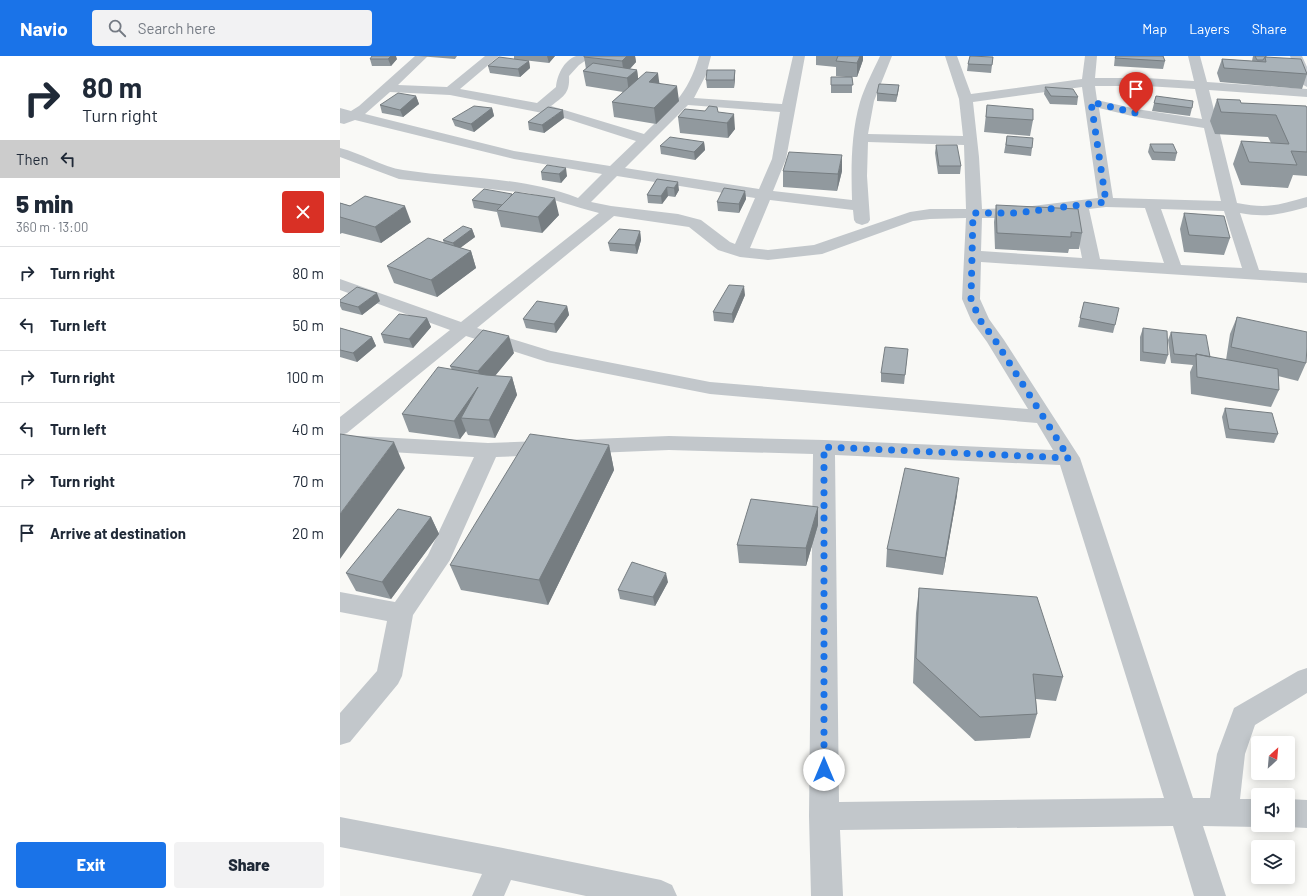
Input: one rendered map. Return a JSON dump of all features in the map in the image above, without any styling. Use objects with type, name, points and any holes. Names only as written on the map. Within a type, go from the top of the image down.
[{"type":"street","points":[[344,117],[364,109],[422,56]]},
{"type":"street","points":[[450,91],[493,56]]},
{"type":"street","points":[[539,108],[557,95],[563,88],[563,76],[575,62],[586,56]]},
{"type":"street","points":[[580,204],[685,101],[700,75],[706,56]]},
{"type":"street","points":[[740,252],[779,159],[799,56]]},
{"type":"street","points":[[864,234],[859,194],[863,119],[867,101],[886,56]]},
{"type":"street","points":[[951,56],[966,99],[972,157],[974,206],[971,299],[980,320],[995,340],[1069,458],[1210,896]]},
{"type":"street","points":[[1091,56],[1088,82],[1106,202]]},
{"type":"street","points":[[1194,56],[1230,206],[1252,274]]},
{"type":"street","points":[[1296,56],[1307,83]]},
{"type":"street","points":[[966,99],[1088,82],[1146,82],[1307,93]]},
{"type":"street","points":[[388,88],[450,91],[539,108],[578,116],[646,139]]},
{"type":"street","points":[[685,101],[788,109]]},
{"type":"street","points":[[1091,102],[1136,113],[1210,121],[1224,118]]},
{"type":"street","points":[[344,117],[514,155],[764,195],[861,206]]},
{"type":"street","points":[[862,138],[970,141]]},
{"type":"street","points":[[340,152],[399,174],[527,188],[552,193],[580,204],[611,211],[678,219],[695,223],[724,246],[740,252],[768,255],[816,250],[910,217],[930,214],[1015,213],[1106,202],[1230,206],[1254,211],[1276,210],[1307,202]]},
{"type":"street","points":[[1152,204],[1174,269]]},
{"type":"street","points":[[1080,205],[1092,264]]},
{"type":"street","points":[[340,428],[611,211]]},
{"type":"street","points":[[972,256],[1307,278]]},
{"type":"street","points":[[340,284],[463,330],[547,356],[597,367],[710,388],[1043,417]]},
{"type":"street","points":[[340,442],[488,450],[669,443],[824,447],[1069,458]]},
{"type":"street","points":[[824,447],[824,816],[827,896]]},
{"type":"street","points":[[340,734],[390,676],[401,613],[438,560],[488,450]]},
{"type":"street","points":[[340,602],[401,613]]},
{"type":"street","points":[[1223,812],[1230,754],[1244,717],[1307,679]]},
{"type":"street","points":[[824,816],[1182,812],[1251,813]]},
{"type":"street","points":[[1295,813],[1307,814]]},
{"type":"street","points":[[340,832],[503,862],[626,892],[661,896]]},
{"type":"street","points":[[488,896],[503,862]]},
{"type":"building","points":[[372,56],[391,56],[388,59],[370,59]]},
{"type":"building","points":[[584,56],[627,56],[622,61]]},
{"type":"building","points":[[838,56],[860,56],[857,63],[836,61]]},
{"type":"building","points":[[970,56],[993,57],[992,65],[968,64]]},
{"type":"building","points":[[1116,56],[1163,56],[1165,61],[1115,58]]},
{"type":"building","points":[[1255,56],[1266,57],[1263,60],[1257,60]]},
{"type":"building","points":[[499,57],[529,61],[518,69],[488,66]]},
{"type":"building","points":[[1265,57],[1301,59],[1307,74],[1224,68],[1222,59],[1266,62]]},
{"type":"building","points":[[593,63],[637,70],[627,78],[583,71]]},
{"type":"building","points":[[707,70],[735,70],[734,80],[706,80]]},
{"type":"building","points":[[646,72],[658,73],[649,82],[677,86],[654,108],[612,102]]},
{"type":"building","points":[[831,77],[852,77],[853,85],[831,85]]},
{"type":"building","points":[[879,84],[899,85],[897,95],[877,93]]},
{"type":"building","points":[[1045,87],[1073,89],[1078,97],[1051,96]]},
{"type":"building","points":[[398,93],[416,96],[400,110],[380,105]]},
{"type":"building","points":[[1156,96],[1193,101],[1192,108],[1154,103]]},
{"type":"building","points":[[1217,99],[1240,100],[1241,103],[1306,106],[1307,152],[1291,151],[1297,165],[1249,162],[1241,141],[1289,144],[1276,115],[1221,112]]},
{"type":"building","points":[[987,105],[1033,109],[1033,120],[986,117]]},
{"type":"building","points":[[474,106],[492,108],[471,124],[452,119]]},
{"type":"building","points":[[709,106],[717,107],[718,112],[734,114],[727,123],[678,117],[685,109],[705,111]]},
{"type":"building","points":[[548,107],[563,110],[542,125],[528,122]]},
{"type":"building","points":[[1007,136],[1033,138],[1032,148],[1006,145]]},
{"type":"building","points":[[670,137],[704,142],[694,152],[660,146]]},
{"type":"building","points":[[1150,144],[1173,144],[1177,153],[1154,152]]},
{"type":"building","points":[[936,145],[957,145],[961,166],[939,166]]},
{"type":"building","points":[[789,152],[842,155],[838,174],[783,171]]},
{"type":"building","points":[[547,165],[566,168],[559,174],[541,172]]},
{"type":"building","points":[[657,179],[678,182],[674,188],[667,187],[661,196],[647,195]]},
{"type":"building","points":[[724,188],[745,191],[739,204],[717,202]]},
{"type":"building","points":[[484,189],[512,194],[502,205],[472,200]]},
{"type":"building","points":[[515,192],[555,198],[538,217],[497,210]]},
{"type":"building","points":[[365,196],[405,206],[375,227],[340,217],[340,203],[350,206]]},
{"type":"building","points":[[996,205],[1078,209],[1082,233],[1071,232],[1071,237],[997,233]]},
{"type":"building","points":[[1184,213],[1224,216],[1230,238],[1189,235]]},
{"type":"building","points":[[463,226],[472,229],[453,243],[443,240]]},
{"type":"building","points":[[619,229],[640,231],[635,245],[608,243]]},
{"type":"building","points":[[428,238],[471,251],[431,280],[387,266]]},
{"type":"building","points":[[729,285],[744,286],[732,314],[713,312]]},
{"type":"building","points":[[357,287],[377,293],[358,307],[340,302],[340,300]]},
{"type":"building","points":[[537,301],[567,306],[554,324],[523,319]]},
{"type":"building","points":[[1084,302],[1119,308],[1115,325],[1080,318]]},
{"type":"building","points":[[399,314],[427,318],[409,339],[381,334]]},
{"type":"building","points":[[1237,317],[1307,332],[1306,363],[1231,347]]},
{"type":"building","points":[[340,328],[372,337],[353,353],[340,350]]},
{"type":"building","points":[[1143,328],[1167,331],[1168,355],[1143,352]]},
{"type":"building","points":[[483,330],[509,336],[478,371],[450,366]]},
{"type":"building","points":[[1171,332],[1206,335],[1210,357],[1196,354],[1196,356],[1174,354]]},
{"type":"building","points":[[885,347],[908,349],[905,375],[881,373]]},
{"type":"building","points":[[1196,354],[1278,369],[1279,390],[1197,377]]},
{"type":"building","points":[[438,367],[486,375],[512,377],[489,420],[461,418],[478,387],[454,421],[402,414]]},
{"type":"building","points":[[1225,408],[1272,413],[1278,434],[1229,429]]},
{"type":"building","points":[[340,434],[394,442],[340,514]]},
{"type":"building","points":[[530,434],[609,445],[539,580],[450,565]]},
{"type":"building","points":[[905,468],[959,478],[945,558],[887,549]]},
{"type":"building","points":[[751,499],[818,507],[806,548],[737,545]]},
{"type":"building","points":[[398,509],[431,517],[382,582],[346,573]]},
{"type":"building","points":[[632,562],[666,573],[653,597],[618,590]]},
{"type":"building","points":[[919,588],[1037,597],[1063,677],[1033,674],[1037,714],[980,717],[916,658]]},
{"type":"route","points":[[824,770],[824,447],[1069,458],[995,340],[980,320],[971,299],[973,213],[1015,213],[1106,202],[1091,102],[1136,113]]}]
